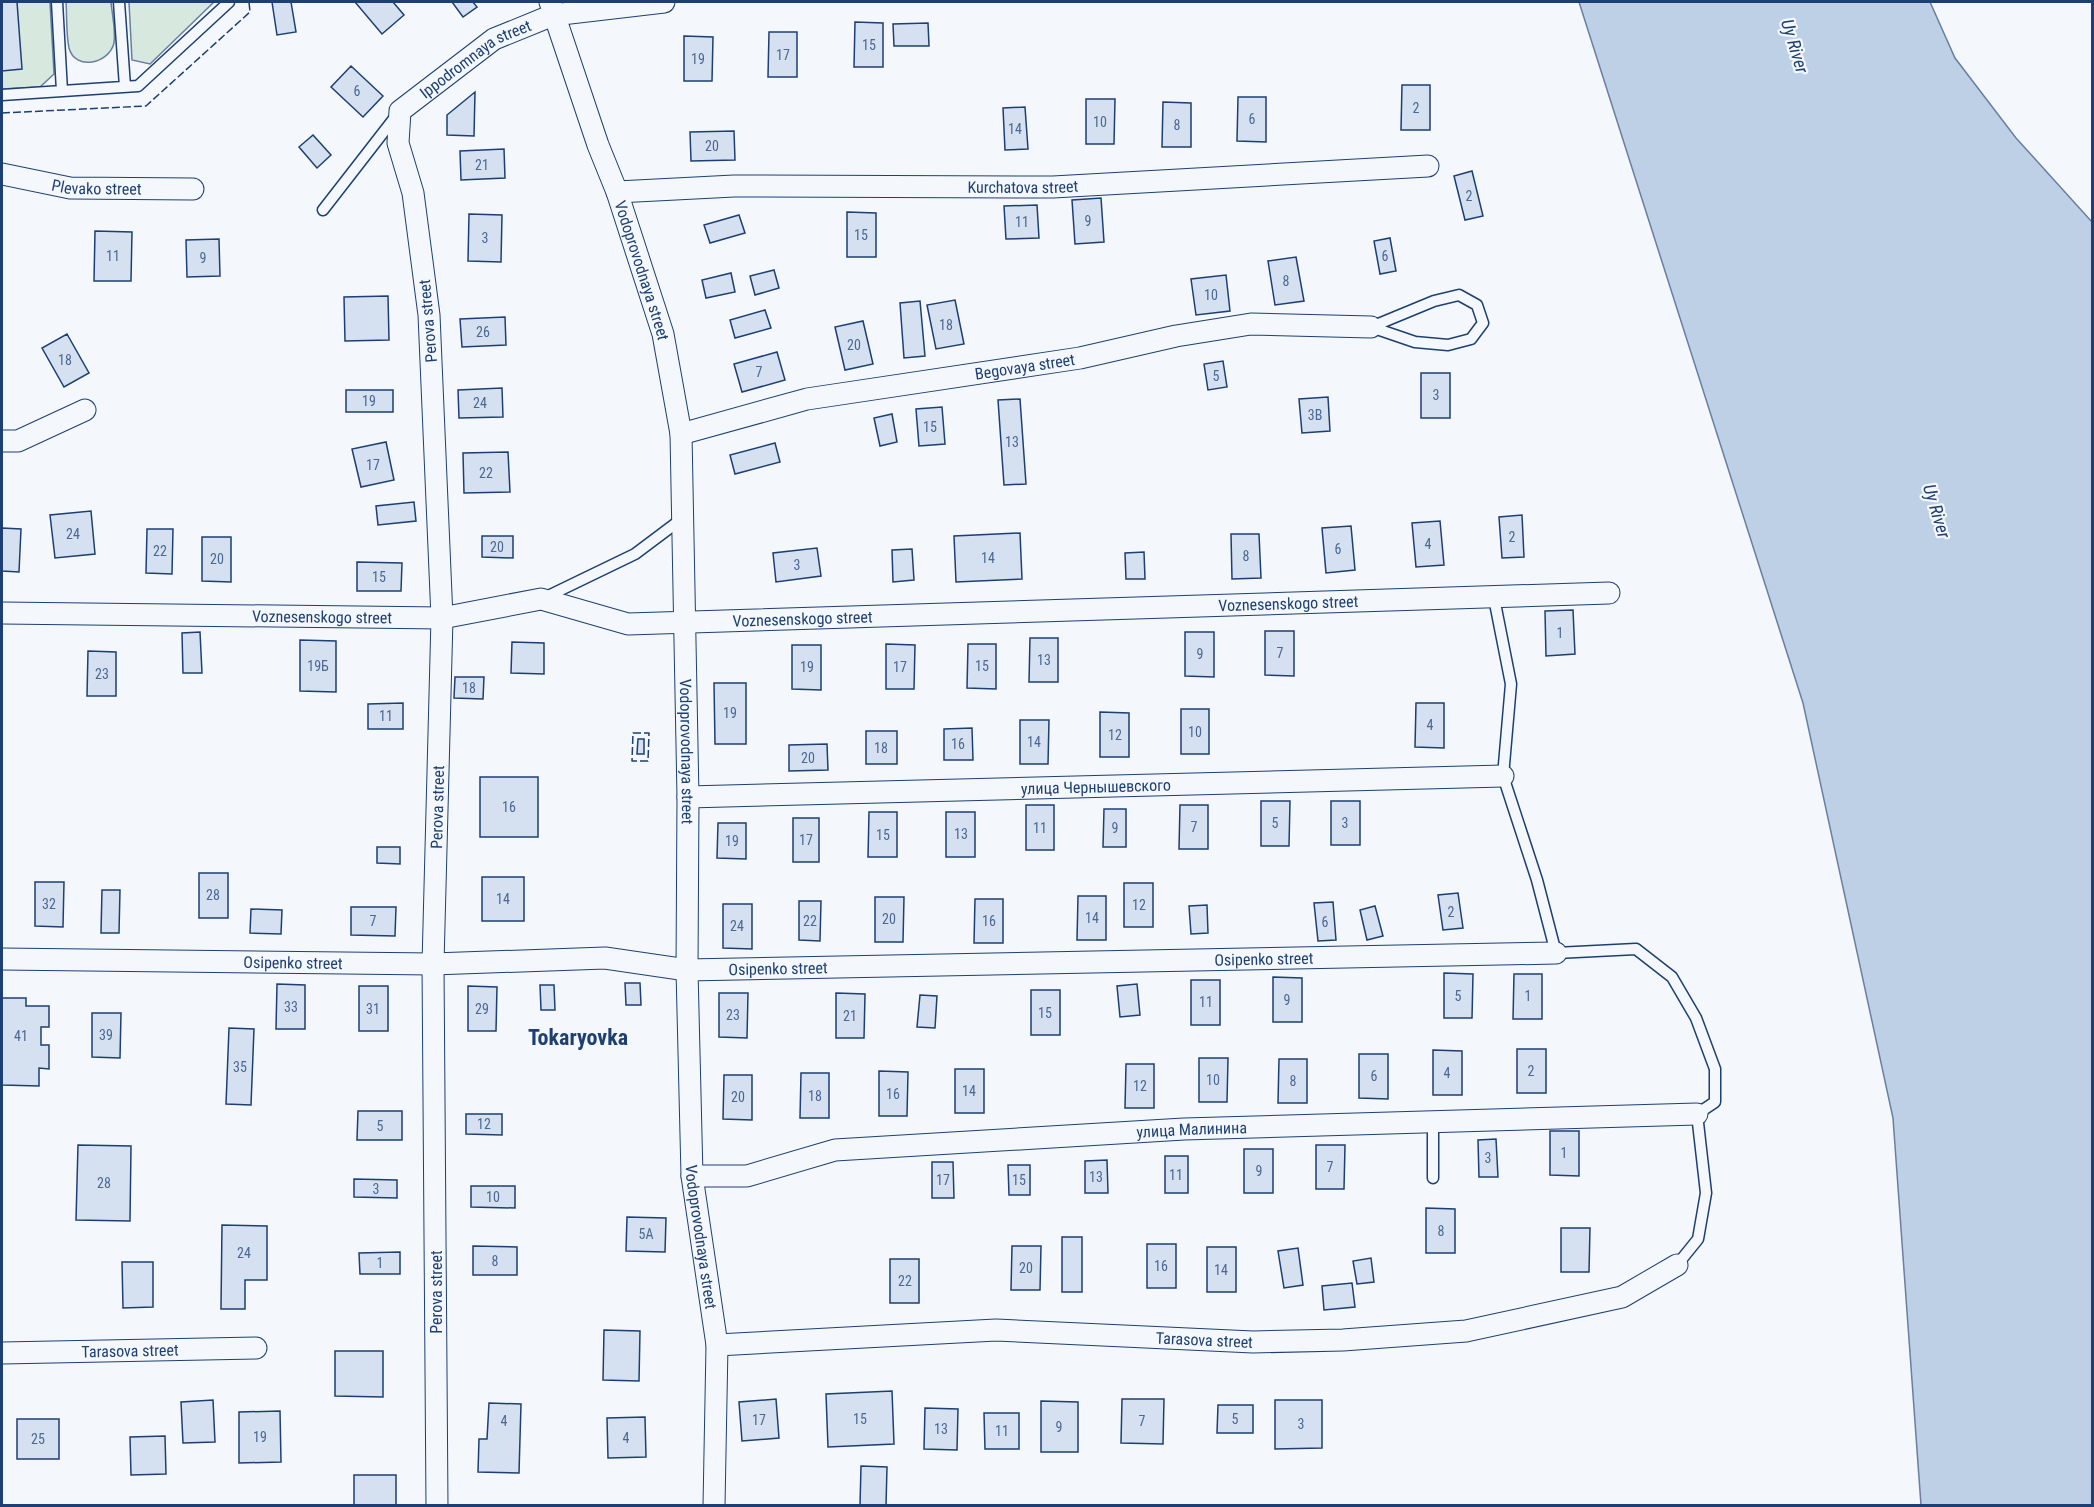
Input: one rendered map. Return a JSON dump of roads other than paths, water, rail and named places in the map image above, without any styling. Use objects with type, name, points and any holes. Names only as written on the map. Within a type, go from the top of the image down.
[{"type":"street","name":"Ippodromnaya street","points":[[400,111],[494,39],[553,6],[664,2]]},
{"type":"street","name":"Vodoprovodnaya street","points":[[553,6],[663,334],[681,434],[688,797],[687,970],[692,1176],[717,1345],[714,1506]]},
{"type":"street","name":"Perova street","points":[[400,111],[398,143],[413,193],[429,315],[442,618],[433,964],[438,1506]]},
{"type":"street","name":"Kurchatova street","points":[[617,192],[734,186],[1053,187],[1428,166]]},
{"type":"street","name":"Plevako street","points":[[2,174],[70,188],[193,189]]},
{"type":"street","name":"Begovaya street","points":[[681,434],[807,399],[1080,358],[1176,336],[1251,324],[1371,327]]},
{"type":"street","points":[[2,441],[18,441],[85,410]]},
{"type":"street","name":"Voznesenskogo street","points":[[2,613],[442,618],[541,599],[628,624],[1609,593]]},
{"type":"street","name":"улица Чернышевского","points":[[688,797],[1503,776]]},
{"type":"street","name":"Osipenko street","points":[[2,959],[433,964],[605,958],[687,970],[1556,953]]},
{"type":"street","name":"улица Малинина","points":[[692,1176],[747,1176],[835,1150],[1184,1129],[1696,1114]]},
{"type":"street","name":"Tarasova street","points":[[717,1345],[996,1330],[1253,1342],[1343,1340],[1455,1332],[1622,1297],[1677,1265]]},
{"type":"street","name":"Tarasova street","points":[[2,1353],[256,1348]]},
{"type":"lane","points":[[57,2],[62,91]]},
{"type":"lane","points":[[119,2],[124,87]]},
{"type":"lane","points":[[2,95],[138,86],[229,2]]},
{"type":"lane","points":[[323,210],[400,111]]},
{"type":"lane","points":[[1459,295],[1477,305],[1483,322],[1471,339],[1448,345],[1414,342],[1371,327],[1434,301],[1459,295]]},
{"type":"lane","points":[[541,599],[635,554],[683,518]]},
{"type":"lane","points":[[1494,598],[1511,684],[1503,776],[1537,880],[1556,953],[1636,950],[1672,977],[1696,1018],[1715,1069],[1715,1102],[1696,1114],[1706,1193],[1698,1239],[1677,1265]]},
{"type":"lane","points":[[1433,1122],[1433,1178]]},
{"type":"water","name":"Uy River","points":[[1579,2],[1930,2],[1955,58],[2016,138],[2092,222],[2092,1505],[1921,1505],[1893,1118],[1803,703]]},
{"type":"district","name":"Tokaryovka","points":[[578,1037]]}]
